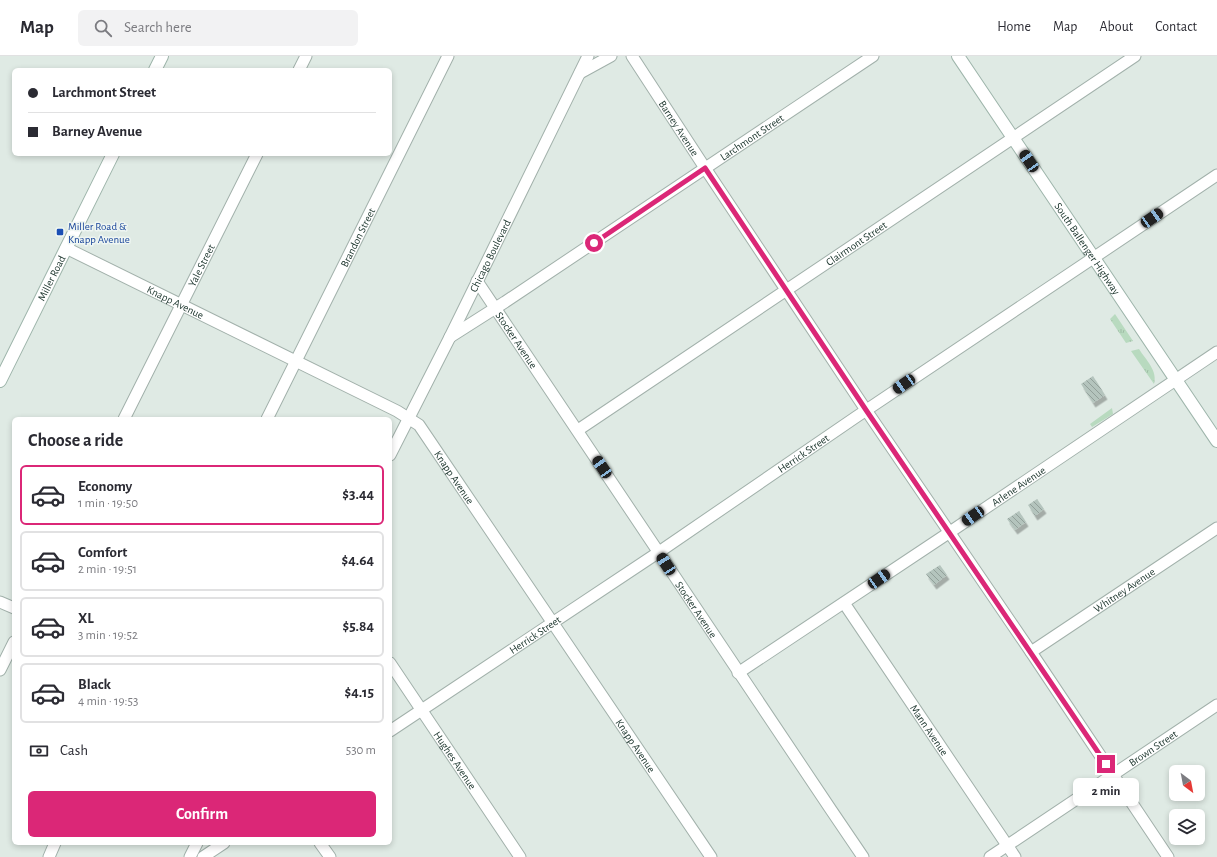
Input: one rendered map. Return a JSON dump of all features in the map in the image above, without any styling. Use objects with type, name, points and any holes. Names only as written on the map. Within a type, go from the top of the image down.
[{"type":"main road","points":[[156,68],[162,56]]},
{"type":"main road","name":"South Ballenger Highway","points":[[958,56],[1217,441]]},
{"type":"main road","name":"Miller Road","points":[[0,381],[112,156]]},
{"type":"street","points":[[300,68],[306,56]]},
{"type":"street","name":"Brandon Street","points":[[268,417],[448,56]]},
{"type":"street","name":"Chicago Boulevard","points":[[392,451],[450,337],[588,56]]},
{"type":"street","points":[[580,73],[611,56]]},
{"type":"street","name":"Barney Avenue","points":[[632,56],[866,410],[950,532],[1168,857]]},
{"type":"street","name":"Larchmont Street","points":[[450,337],[873,56]]},
{"type":"street","name":"Clairmont Street","points":[[578,430],[1135,56]]},
{"type":"street","name":"Yale Street","points":[[125,417],[256,156]]},
{"type":"street","name":"Herrick Street","points":[[392,730],[1217,175]]},
{"type":"street","name":"Knapp Avenue","points":[[66,248],[409,418],[419,425],[710,857]]},
{"type":"street","name":"Stocker Avenue","points":[[477,281],[578,430],[738,673],[863,857]]},
{"type":"street","name":"Arlene Avenue","points":[[738,673],[1217,352]]},
{"type":"street","name":"Whitney Avenue","points":[[1031,652],[1217,528]]},
{"type":"street","points":[[0,602],[12,607]]},
{"type":"street","name":"Mann Avenue","points":[[844,603],[1015,857]]},
{"type":"street","points":[[0,670],[12,646]]},
{"type":"street","name":"Hughes Avenue","points":[[392,666],[520,857]]},
{"type":"street","name":"Brown Street","points":[[990,857],[1217,705]]},
{"type":"street","points":[[48,857],[55,845]]},
{"type":"street","points":[[190,857],[196,845]]},
{"type":"street","points":[[202,857],[221,845]]},
{"type":"street","points":[[321,845],[330,857]]},
{"type":"green space","points":[[1115,314],[1133,341],[1126,343],[1110,319]]},
{"type":"green space","points":[[1139,349],[1153,370],[1155,379],[1154,384],[1131,351]]},
{"type":"green space","points":[[1112,408],[1113,414],[1092,427],[1090,424]]},
{"type":"building","points":[[1093,376],[1105,395],[1093,403],[1081,384]]},
{"type":"building","points":[[1037,499],[1044,509],[1035,516],[1028,505]]},
{"type":"building","points":[[1019,511],[1026,522],[1015,530],[1007,519]]},
{"type":"building","points":[[940,565],[947,575],[934,585],[926,574]]},
{"type":"place","name":"Miller Road & Knapp Avenue","points":[[60,232]]},
{"type":"route","points":[[594,243],[705,168],[866,410],[1106,764]]}]
